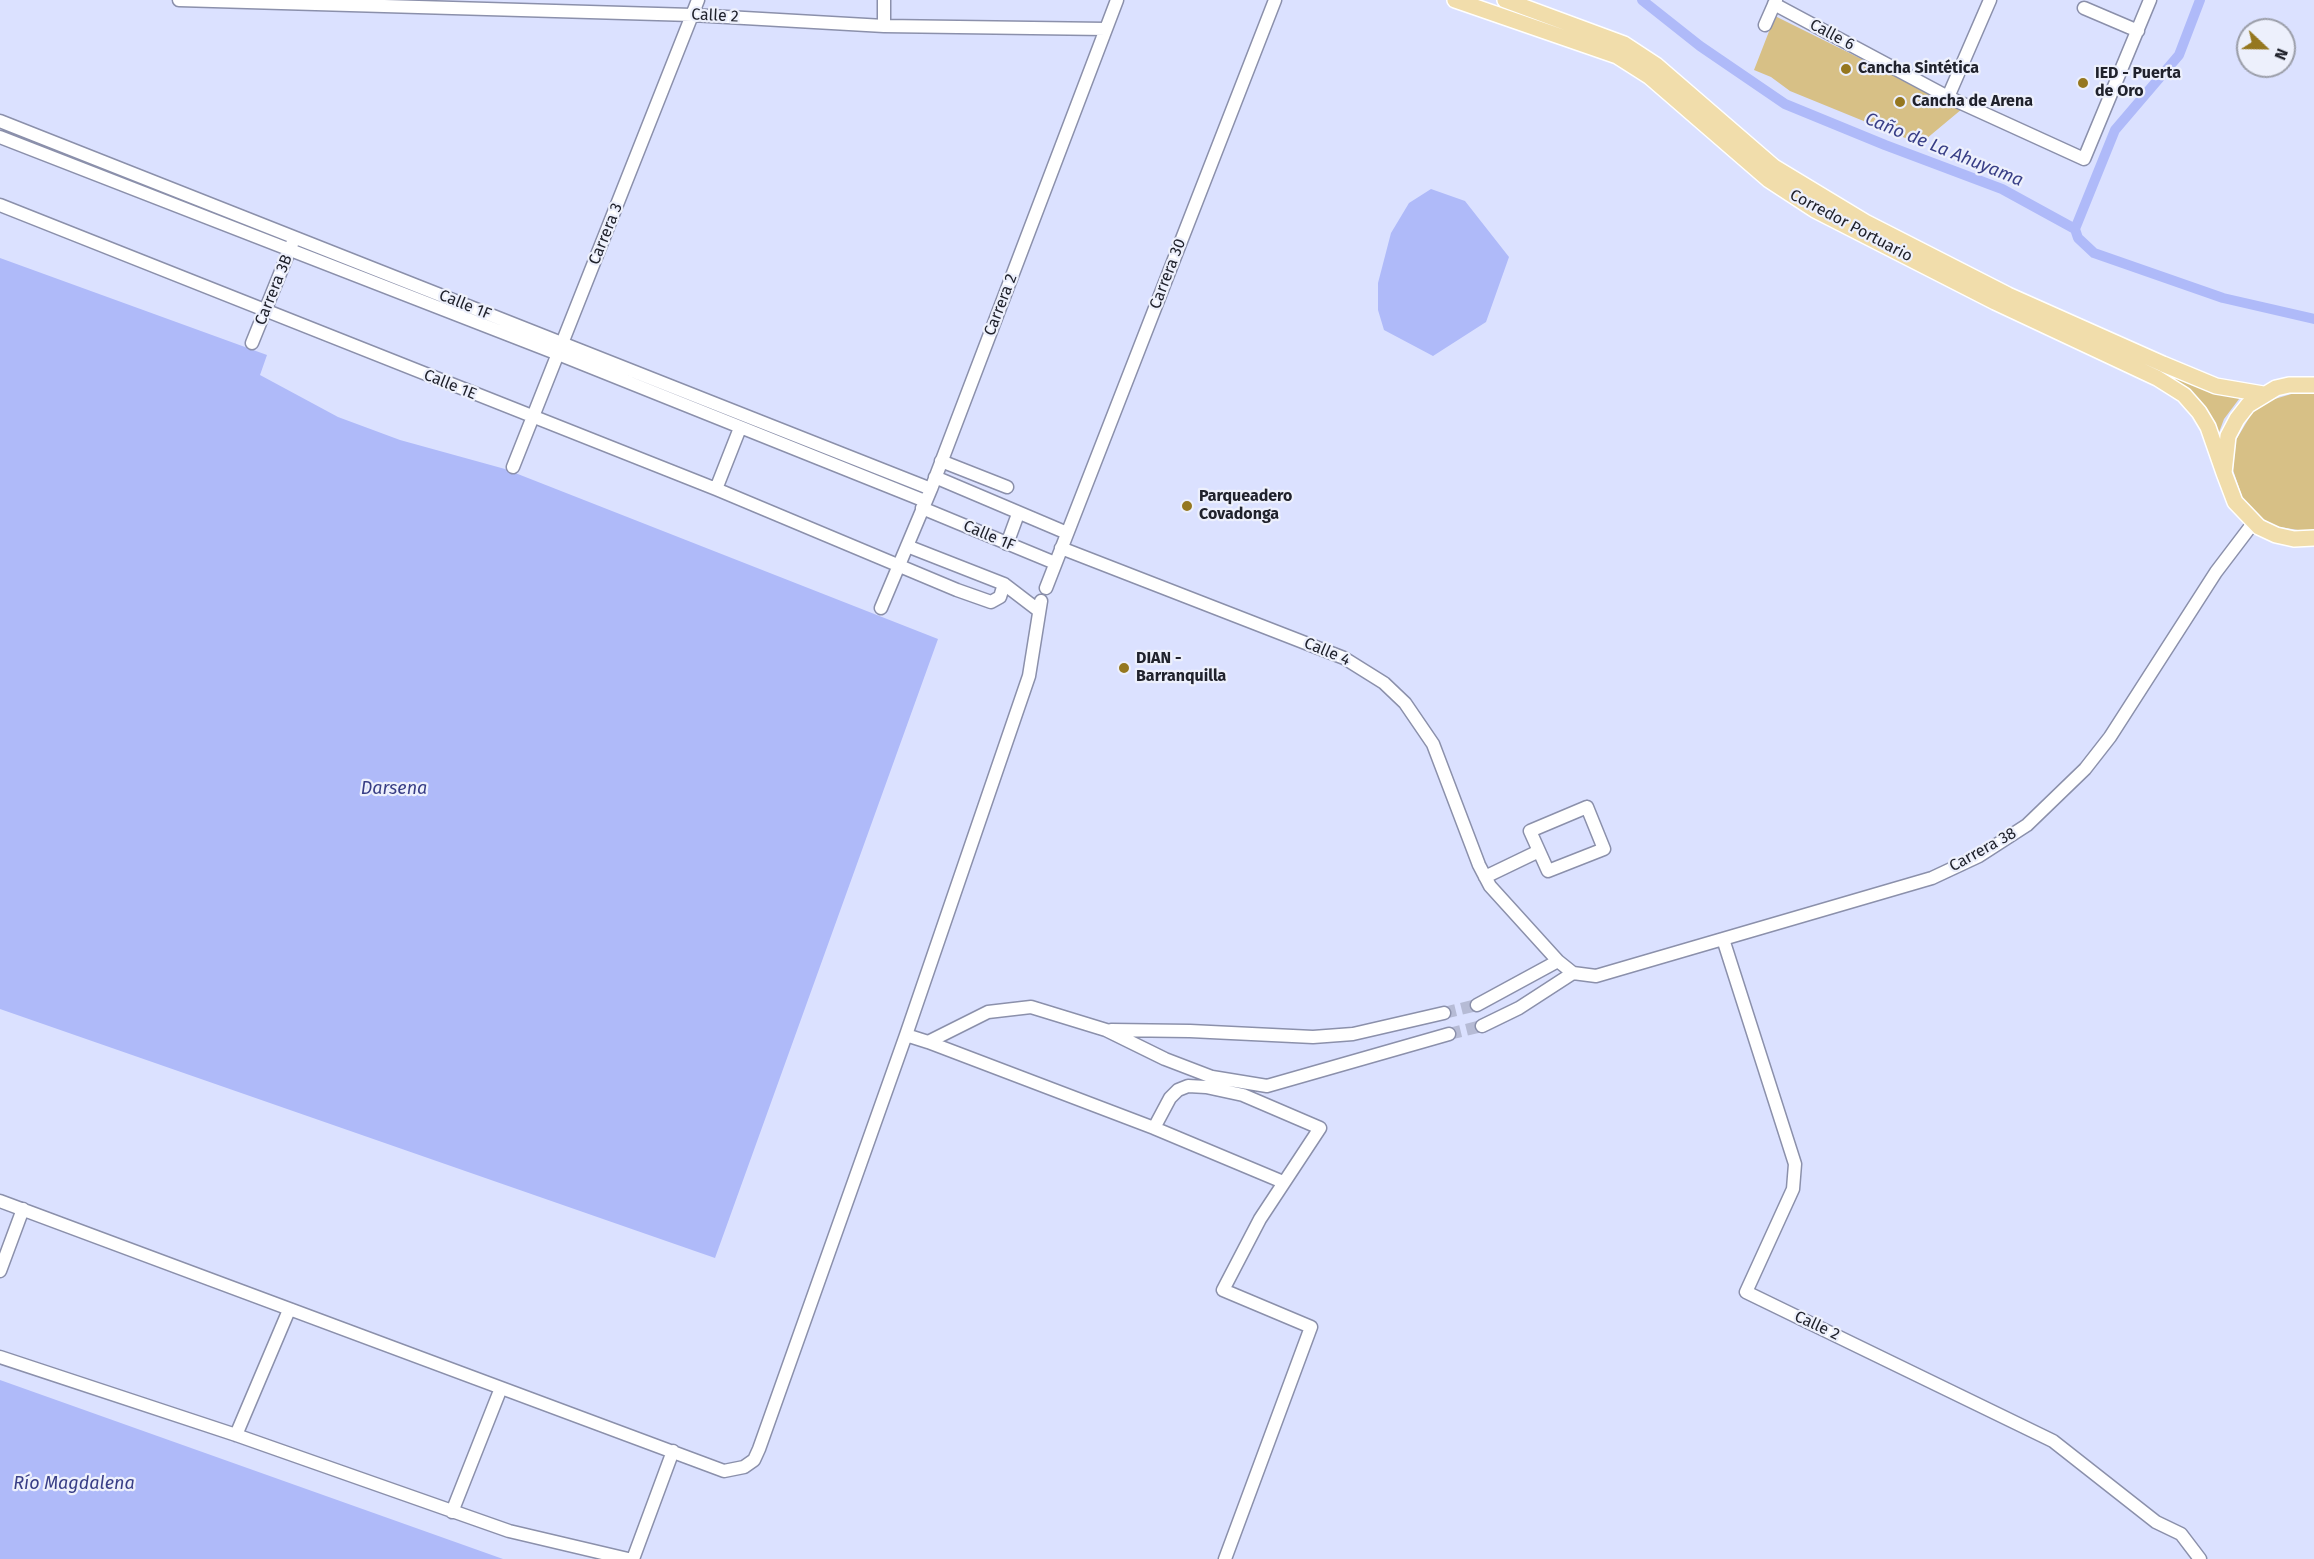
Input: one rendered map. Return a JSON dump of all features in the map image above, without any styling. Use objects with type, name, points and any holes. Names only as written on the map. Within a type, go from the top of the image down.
[{"type":"main road","name":"Corredor Portuario","points":[[1455,0],[1617,56],[1650,76],[1769,180],[1815,210],[1995,302],[2157,378],[2184,395],[2208,427],[2235,502],[2254,522]]},
{"type":"main road","name":"Corredor Portuario","points":[[1505,0],[1624,44],[1656,65],[1774,167],[1865,222],[2008,296],[2163,364],[2216,386],[2263,394]]},
{"type":"main road","points":[[2224,473],[2224,453],[2232,427],[2248,405],[2276,388],[2310,382]]},
{"type":"main road","points":[[2254,522],[2276,535],[2294,539],[2313,538]]},
{"type":"street","name":"Calle 2","points":[[179,0],[337,2],[692,15],[884,26],[1106,29]]},
{"type":"street","name":"Carrera 3","points":[[513,467],[698,0]]},
{"type":"street","points":[[884,0],[884,26]]},
{"type":"street","name":"Carrera 2","points":[[881,608],[933,483],[1117,0]]},
{"type":"street","name":"Carrera 30","points":[[1046,588],[1275,0]]},
{"type":"street","points":[[1948,97],[1990,0]]},
{"type":"street","points":[[2084,8],[2138,31],[2151,0]]},
{"type":"street","points":[[1766,25],[1775,2]]},
{"type":"street","name":"Calle 6","points":[[1775,2],[1948,97],[2084,159],[2138,31]]},
{"type":"street","name":"Calle 1F","points":[[0,122],[292,244]]},
{"type":"street","name":"Calle 1F","points":[[0,137],[292,244],[560,349],[1067,533]]},
{"type":"street","name":"Calle 1E","points":[[0,206],[716,489],[991,602],[1000,597],[1004,584]]},
{"type":"street","name":"Carrera 3B","points":[[252,343],[292,244]]},
{"type":"street","name":"Calle 1F","points":[[560,349],[1055,563]]},
{"type":"street","points":[[720,420],[725,407]]},
{"type":"street","points":[[716,489],[740,428]]},
{"type":"street","points":[[941,461],[1007,487]]},
{"type":"street","points":[[1007,544],[1018,514]]},
{"type":"street","name":"Carrera 38","points":[[1573,973],[1596,976],[1932,878],[1978,856],[2027,825],[2085,769],[2110,737],[2216,572],[2254,522]]},
{"type":"street","points":[[0,1201],[724,1471],[744,1467],[754,1460],[906,1035],[1029,676],[1039,606],[1004,584],[907,546]]},
{"type":"street","name":"Calle 4","points":[[1061,548],[1344,658],[1384,683],[1422,724],[1433,744],[1485,877],[1558,961],[1573,973]]},
{"type":"street","points":[[1587,807],[1604,849],[1548,871],[1539,851],[1530,831],[1587,807]]},
{"type":"street","points":[[1485,877],[1539,851]]},
{"type":"street","name":"Calle 2","points":[[1723,939],[1795,1164],[1793,1189],[1746,1292],[2053,1441],[2156,1522],[2181,1534],[2190,1542],[2200,1559]]},
{"type":"street","points":[[1477,1005],[1558,961]]},
{"type":"street","points":[[1482,1026],[1519,1008],[1573,973]]},
{"type":"street","points":[[928,1042],[988,1012],[1018,1006],[1031,1007],[1106,1030],[1165,1059],[1212,1077],[1267,1086],[1449,1034]]},
{"type":"street","points":[[1106,1030],[1190,1030],[1313,1037],[1353,1034],[1444,1013]]},
{"type":"street","points":[[906,1035],[1154,1128],[1283,1182]]},
{"type":"street","points":[[1154,1128],[1170,1098],[1178,1090],[1188,1086],[1226,1090],[1272,1106],[1320,1128],[1283,1182],[1240,1254],[1223,1290],[1311,1327],[1225,1559]]},
{"type":"street","points":[[0,1271],[23,1209]]},
{"type":"street","points":[[236,1436],[289,1310]]},
{"type":"street","points":[[0,1357],[236,1436],[509,1532],[628,1559]]},
{"type":"street","points":[[452,1512],[501,1388]]},
{"type":"street","points":[[633,1559],[673,1451]]},
{"type":"shaded area","points":[[1775,16],[1962,109],[1920,144],[1790,91],[1771,77],[1754,70]]},
{"type":"shaded area","points":[[2169,373],[2242,395],[2224,419],[2218,435],[2167,378]]},
{"type":"shaded area","points":[[2298,392],[2314,394],[2314,530],[2304,531],[2274,526],[2257,515],[2243,499],[2233,470],[2236,440],[2252,413],[2268,401]]},
{"type":"water","points":[[1431,189],[1465,201],[1509,257],[1486,322],[1433,356],[1384,330],[1378,310],[1378,283],[1391,233],[1409,203]]},
{"type":"water","name":"Darsena","points":[[0,258],[267,355],[260,375],[338,417],[400,440],[505,469],[938,639],[715,1258],[0,1009]]},
{"type":"water","name":"Río Magdalena","points":[[0,1380],[503,1559],[0,1559]]},
{"type":"waterway","name":"Caño de La Ahuyama","points":[[1642,0],[1700,46],[1785,104],[2002,189],[2075,229],[2078,238],[2094,253],[2223,298],[2314,319]]},
{"type":"waterway","points":[[2075,229],[2115,130],[2179,55],[2200,0]]},
{"type":"tunnel","points":[[1444,1013],[1477,1005]]},
{"type":"tunnel","points":[[1449,1034],[1482,1026]]},
{"type":"place","name":"Cancha Sintética","points":[[1846,69]]},
{"type":"place","name":"IED - Puerta de Oro","points":[[2083,83]]},
{"type":"place","name":"Cancha de Arena","points":[[1900,102]]},
{"type":"place","name":"Parqueadero Covadonga","points":[[1187,506]]},
{"type":"place","name":"DIAN - Barranquilla","points":[[1124,668]]}]
